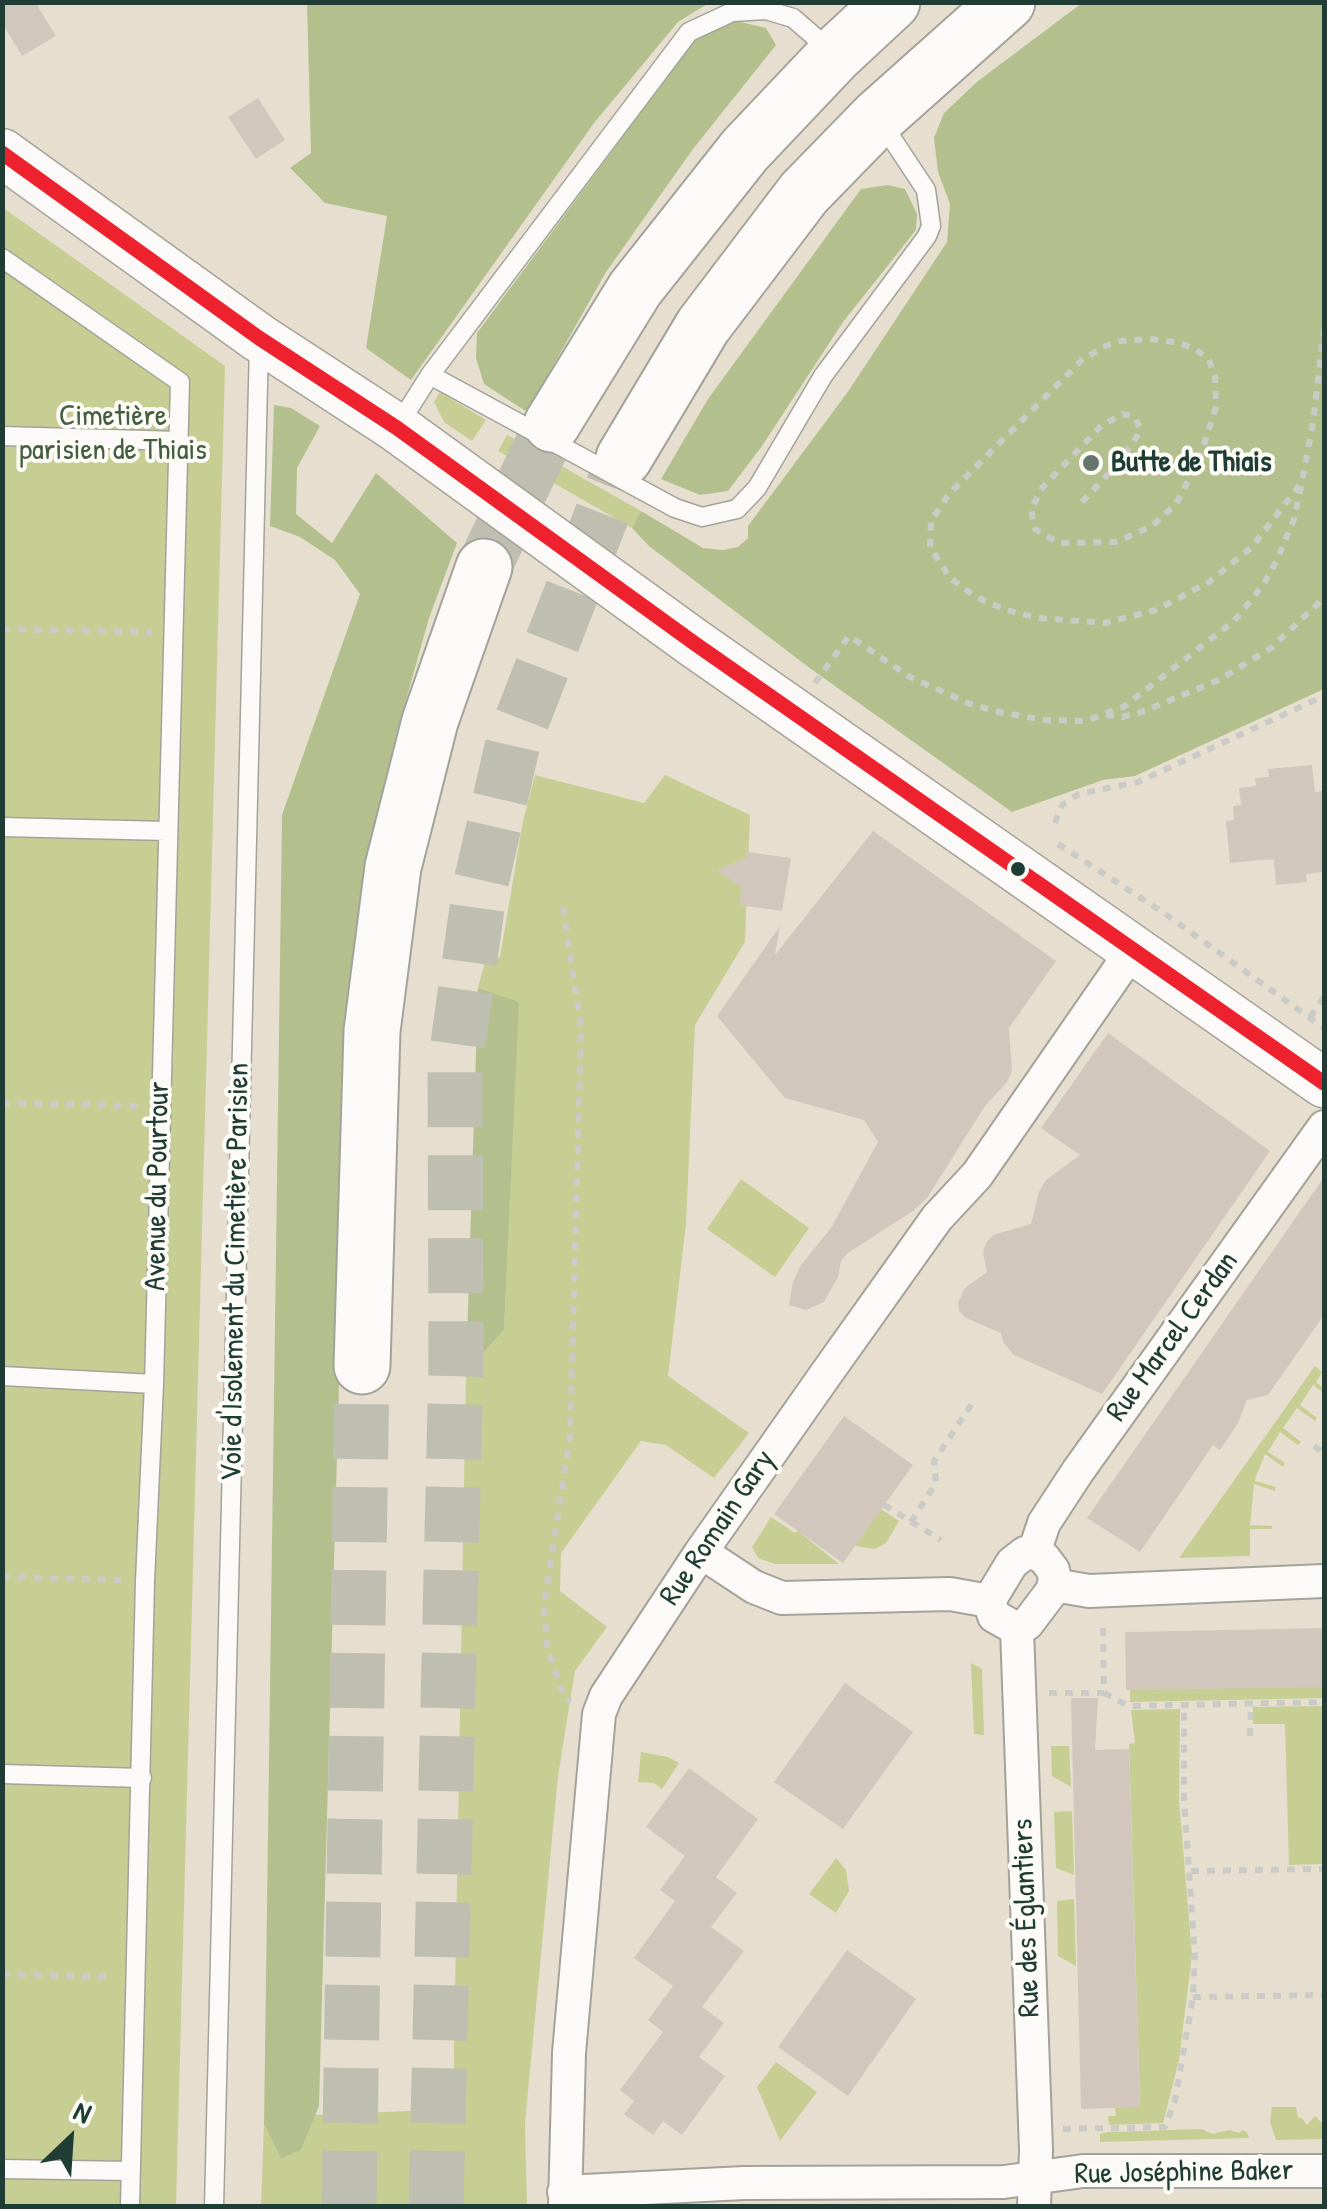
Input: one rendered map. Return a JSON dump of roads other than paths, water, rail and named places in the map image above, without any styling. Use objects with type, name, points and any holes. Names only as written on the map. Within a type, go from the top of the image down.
[{"type":"highway","points":[[552,424],[635,289],[745,150],[835,55],[892,2]]},
{"type":"highway","points":[[624,458],[702,326],[804,193],[878,117],[1007,2]]},
{"type":"highway","points":[[362,1366],[372,1031],[393,867],[430,721],[484,567]]},
{"type":"main road","points":[[2,153],[259,338],[397,428],[694,642],[1324,1083]]},
{"type":"street","name":"Rue Romain Gary","points":[[564,2199],[569,2054],[600,1714],[612,1687],[701,1552],[937,1218],[978,1175],[1134,948]]},
{"type":"street","name":"Rue Marcel Cerdan","points":[[1034,1553],[1038,1535],[1061,1496],[1318,1149]]},
{"type":"street","points":[[701,1552],[768,1594],[782,1598],[950,1594],[990,1601]]},
{"type":"street","points":[[1034,1553],[1044,1558],[1053,1570],[1054,1585],[1028,1624],[1017,1629],[994,1616],[990,1601],[1018,1557],[1034,1553]]},
{"type":"street","points":[[1054,1585],[1089,1590],[1324,1581]]},
{"type":"street","name":"Rue des Églantiers","points":[[1017,1629],[1036,2150],[1033,2193]]},
{"type":"street","name":"Rue Joséphine Baker","points":[[564,2199],[744,2182],[1033,2193],[1083,2171],[1324,2170]]},
{"type":"lane","points":[[397,428],[430,375],[689,32],[732,12],[766,10],[794,18],[835,55]]},
{"type":"lane","points":[[430,375],[675,508],[702,517],[737,509],[757,488],[823,376],[931,226],[926,190],[878,117]]},
{"type":"lane","name":"Avenue du Pourtour","points":[[2,258],[180,382],[130,2206]]},
{"type":"lane","name":"Voie d'Isolement du Cimetière Parisien","points":[[214,2206],[259,338]]},
{"type":"lane","points":[[2,436],[180,442]]},
{"type":"lane","points":[[2,828],[167,831]]},
{"type":"lane","points":[[2,1376],[154,1384]]},
{"type":"lane","points":[[2,1774],[142,1778]]},
{"type":"lane","points":[[2,2169],[131,2171]]},
{"type":"tunnel","points":[[484,567],[552,424]]},
{"type":"tunnel","points":[[436,2206],[456,1366],[455,1065],[480,887],[513,743],[624,458]]},
{"type":"tunnel","points":[[349,2206],[362,1366]]},
{"type":"place","name":"Butte de Thiais","points":[[1091,463]]},
{"type":"park label","name":"Cimetière parisien de Thiais","points":[[113,434]]}]
